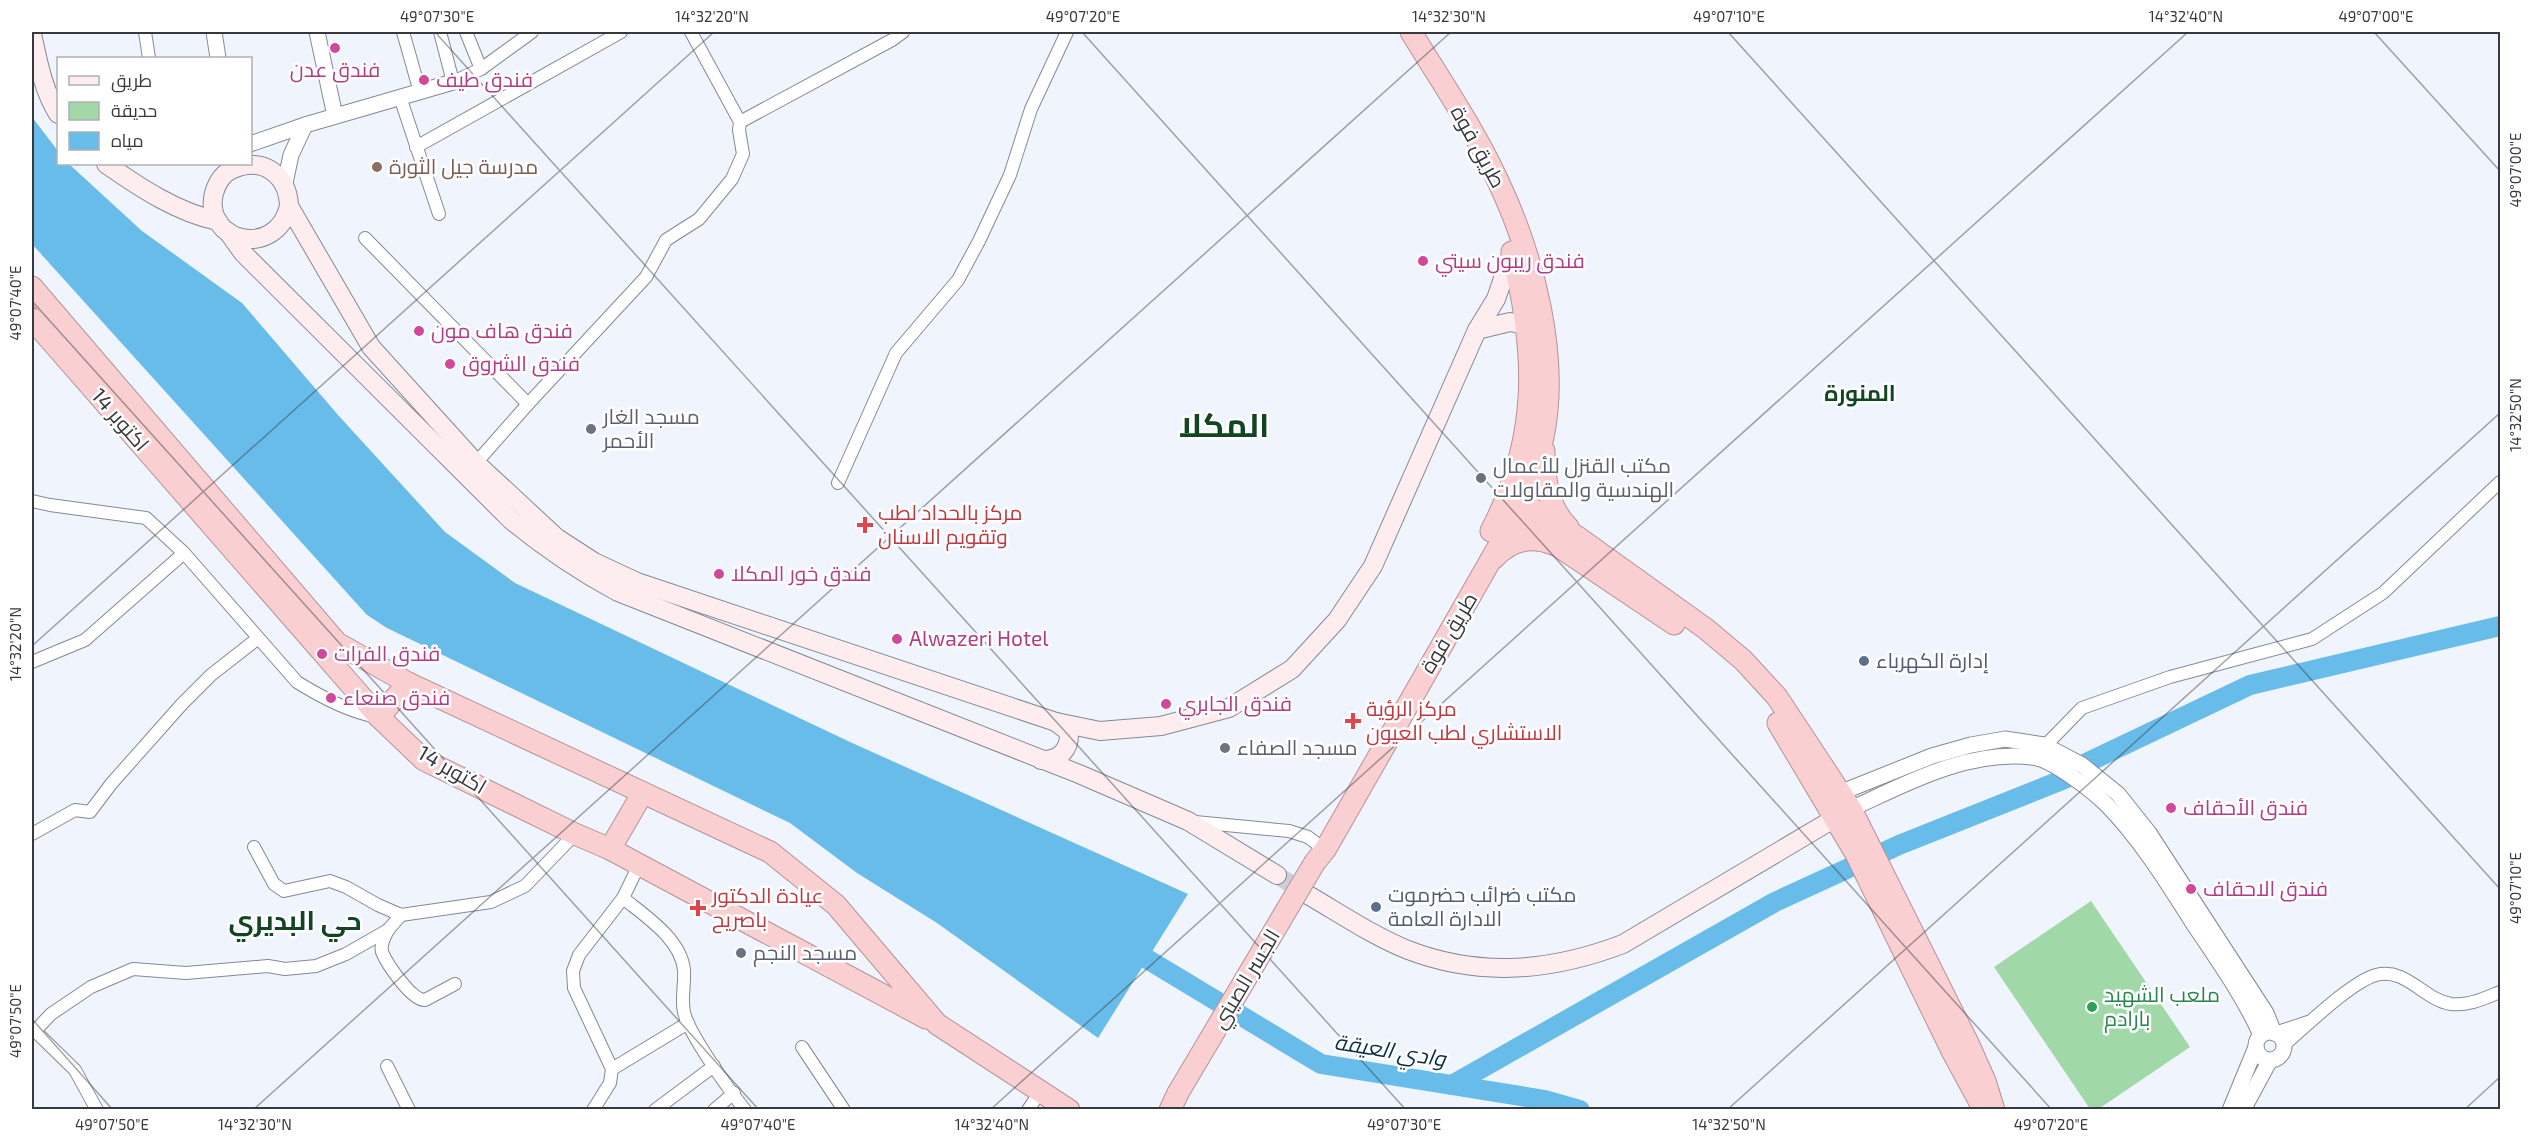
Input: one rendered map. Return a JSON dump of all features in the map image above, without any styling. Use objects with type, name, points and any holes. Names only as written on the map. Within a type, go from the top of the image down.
[{"type":"highway","name":"طريق فوة","points":[[1320,853],[1490,563],[1512,506],[1543,437],[1547,372],[1512,252],[1488,188],[1398,32]]},
{"type":"highway","name":"طريق فوة","points":[[1320,853],[1512,506],[1531,401],[1535,326],[1534,281],[1524,244],[1498,181],[1411,32]]},
{"type":"highway","points":[[32,287],[337,643],[408,683],[770,852],[836,904],[937,1024],[1069,1110]]},
{"type":"highway","name":"14 اكتوبر","points":[[32,319],[379,717],[424,760],[574,834],[610,849],[937,1024]]},
{"type":"highway","points":[[1543,437],[1544,473],[1550,497],[1571,543]]},
{"type":"highway","points":[[1512,506],[1571,543],[1730,665],[1765,703],[1838,805],[1863,850],[1952,1051],[1984,1110]]},
{"type":"highway","points":[[1490,563],[1506,547],[1527,540],[1571,543]]},
{"type":"highway","points":[[379,717],[408,683]]},
{"type":"highway","points":[[610,849],[642,794]]},
{"type":"highway","name":"الجسر الصيني","points":[[1171,1104],[1320,853]]},
{"type":"highway","points":[[1873,872],[1968,1042],[1985,1081],[1994,1110]]},
{"type":"main road","points":[[32,34],[41,74],[57,112]]},
{"type":"main road","points":[[107,165],[137,185],[246,240],[266,237],[282,225],[289,206],[289,194],[285,183],[274,171],[252,165]]},
{"type":"main road","points":[[243,165],[230,170],[222,178],[213,199],[223,227],[243,253],[511,520],[547,550],[583,574],[618,592],[1080,774],[1188,821],[1277,875]]},
{"type":"main road","points":[[289,206],[371,347],[476,463],[557,538],[594,562],[637,582],[1056,722],[1100,731],[1161,726],[1229,708],[1292,669],[1338,620],[1373,566],[1477,330],[1496,299],[1512,252]]},
{"type":"main road","points":[[1477,330],[1510,322],[1535,326]]},
{"type":"main road","points":[[1041,760],[1056,758],[1067,747],[1069,732],[1056,722]]},
{"type":"main road","points":[[1080,774],[1072,761],[1076,745],[1100,731]]},
{"type":"main road","points":[[1308,895],[1376,934],[1409,950],[1444,961],[1489,968],[1516,969],[1553,965],[1588,957],[1623,944],[1838,805]]},
{"type":"street","points":[[145,32],[149,57]]},
{"type":"street","points":[[214,32],[218,57]]},
{"type":"street","points":[[317,32],[335,116]]},
{"type":"street","points":[[403,32],[420,92]]},
{"type":"street","points":[[440,32],[453,82]]},
{"type":"street","points":[[466,32],[481,69]]},
{"type":"street","points":[[252,143],[305,124],[453,82],[481,69],[532,32]]},
{"type":"street","points":[[416,147],[621,32]]},
{"type":"street","points":[[476,463],[646,277],[666,240],[699,219],[732,179],[743,154],[740,122],[691,32]]},
{"type":"street","points":[[740,122],[903,32]]},
{"type":"street","points":[[838,483],[896,353],[958,280],[979,241],[1010,175],[1031,109],[1067,32]]},
{"type":"street","points":[[400,97],[439,214]]},
{"type":"street","points":[[285,183],[291,155],[305,124]]},
{"type":"street","points":[[365,238],[528,404]]},
{"type":"street","points":[[2040,751],[2082,708],[2170,677],[2312,639],[2383,593],[2500,482]]},
{"type":"street","points":[[32,501],[146,518],[184,553],[297,682],[314,693],[362,714],[379,717]]},
{"type":"street","points":[[32,662],[85,640],[184,553]]},
{"type":"street","points":[[32,834],[75,810],[90,812],[111,784],[182,704],[212,675],[257,639]]},
{"type":"street","points":[[1838,805],[1932,756],[1971,745],[2005,739],[2040,751],[2106,804],[2139,842],[2199,921],[2239,993],[2280,1056],[2270,1060],[2243,1110]]},
{"type":"street","points":[[1188,821],[1289,831],[1308,837],[1320,853]]},
{"type":"street","points":[[254,847],[274,884],[284,891],[330,881],[401,915],[491,902],[518,890],[530,882],[574,834]]},
{"type":"street","points":[[593,1110],[610,1083],[612,1069],[574,988],[573,971],[579,955],[623,898],[639,865]]},
{"type":"street","points":[[623,898],[672,943],[680,957],[684,969],[684,1012],[688,1023],[742,1108]]},
{"type":"street","points":[[401,915],[382,940],[382,950],[413,996],[425,1000],[455,984]]},
{"type":"street","points":[[97,1110],[75,1070],[35,1031],[51,1014],[91,987],[133,969],[186,973],[268,966],[285,969],[316,966],[346,954],[388,930]]},
{"type":"street","points":[[2230,1110],[2270,1039],[2309,1021],[2366,979],[2382,974],[2399,976],[2442,1002],[2453,1004],[2472,1003],[2500,992]]},
{"type":"street","points":[[612,1069],[688,1023]]},
{"type":"street","points":[[802,1047],[844,1110]]},
{"type":"street","points":[[387,1066],[409,1110]]},
{"type":"street","points":[[655,1110],[714,1066]]},
{"type":"street","points":[[1028,1110],[1040,1092]]},
{"type":"street","points":[[714,1110],[734,1094]]},
{"type":"green space","name":"ملعب الشهيد بارادم","points":[[2091,901],[2190,1047],[2097,1110],[2090,1109],[1994,967]]},
{"type":"water","points":[[32,117],[57,150],[57,165],[70,165],[142,231],[242,303],[338,415],[445,532],[515,583],[850,742],[1188,894],[1098,1038],[937,923],[857,873],[790,823],[387,628],[367,615],[32,244]]},
{"type":"waterway","points":[[1452,1085],[1775,902],[1899,845],[2072,776],[2082,765],[2250,685],[2500,626]]},
{"type":"waterway","name":"وادي العيقة","points":[[1147,959],[1321,1064],[1545,1100],[1580,1110]]},
{"type":"tunnel","points":[[1277,875],[1308,895]]},
{"type":"place","name":"فندق عدن","points":[[335,48]]},
{"type":"place","name":"فندق طيف","points":[[424,80]]},
{"type":"place","name":"مدرسة جيل الثورة","points":[[377,167]]},
{"type":"place","name":"فندق ريبون سيتي","points":[[1423,261]]},
{"type":"place","name":"فندق هاف مون","points":[[419,331]]},
{"type":"place","name":"فندق الشروق","points":[[450,364]]},
{"type":"place","name":"مسجد الغار الأحمر","points":[[591,429]]},
{"type":"place","name":"مكتب القنزل للأعمال الهندسية والمقاولات","points":[[1481,478]]},
{"type":"place","name":"مركز بالحداد لطب وتقويم الاسنان","points":[[865,525]]},
{"type":"place","name":"فندق خور المكلا","points":[[719,574]]},
{"type":"place","name":"Alwazeri Hotel","points":[[897,639]]},
{"type":"place","name":"فندق الفرات","points":[[322,654]]},
{"type":"place","name":"إدارة الكهرباء","points":[[1864,661]]},
{"type":"place","name":"فندق صنعاء","points":[[331,698]]},
{"type":"place","name":"فندق الجابري","points":[[1166,704]]},
{"type":"place","name":"مركز الرؤية الاستشاري لطب العيون","points":[[1353,721]]},
{"type":"place","name":"مسجد الصفاء","points":[[1225,748]]},
{"type":"place","name":"فندق الأحقاف","points":[[2171,808]]},
{"type":"place","name":"فندق الاحقاف","points":[[2191,889]]},
{"type":"place","name":"مكتب ضرائب حضرموت الادارة العامة","points":[[1376,907]]},
{"type":"place","name":"عيادة الدكتور باصريح","points":[[698,908]]},
{"type":"place","name":"مسجد النجم","points":[[741,953]]},
{"type":"place","name":"ملعب الشهيد بارادم","points":[[2092,1007]]},
{"type":"district","name":"المنورة","points":[[1860,393]]},
{"type":"district","name":"المكلا","points":[[1224,425]]},
{"type":"district","name":"حي البديري","points":[[295,921]]}]
